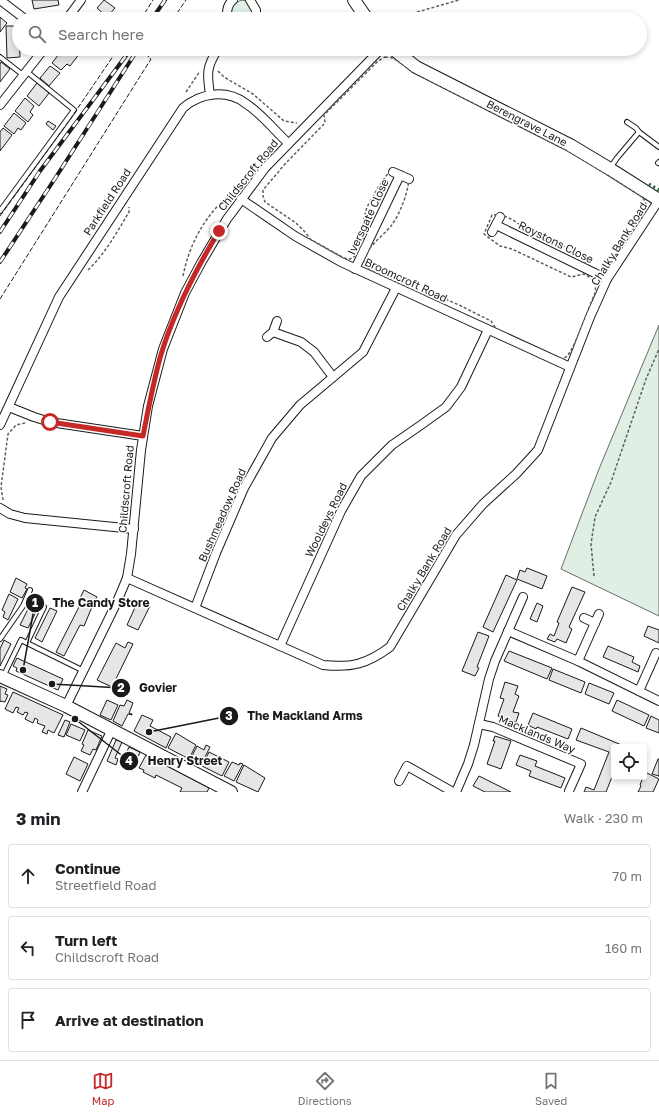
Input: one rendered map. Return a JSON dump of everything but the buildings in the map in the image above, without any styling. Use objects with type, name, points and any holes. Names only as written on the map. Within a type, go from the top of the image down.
[{"type":"street","points":[[0,0],[16,12]]},
{"type":"street","points":[[72,12],[81,0]]},
{"type":"street","points":[[227,12],[227,8],[234,0]]},
{"type":"street","points":[[250,0],[257,12]]},
{"type":"street","points":[[354,0],[362,12]]},
{"type":"street","points":[[0,105],[38,56]]},
{"type":"street","points":[[210,95],[208,69],[214,56]]},
{"type":"street","name":"Childscroft Road","points":[[66,706],[120,597],[127,578],[134,529],[143,436],[151,394],[160,359],[176,313],[191,281],[239,196],[288,143],[374,56]]},
{"type":"street","name":"Berengrave Lane","points":[[402,56],[416,67],[570,145],[659,200]]},
{"type":"street","name":"Parkfield Road","points":[[0,425],[59,297],[181,111],[194,100],[210,95],[229,96],[242,100],[288,143]]},
{"type":"street","name":"Iversgate Close","points":[[355,269],[397,174],[409,179]]},
{"type":"street","name":"Broomcroft Road","points":[[239,196],[301,240],[355,269],[570,367]]},
{"type":"street","name":"Chalky Bank Road","points":[[127,578],[323,665],[342,667],[361,664],[378,656],[390,646],[456,535],[483,504],[516,474],[538,450],[590,317],[607,279],[659,200]]},
{"type":"street","name":"Roystons Close","points":[[496,225],[607,279]]},
{"type":"street","name":"Bushmeadow Road","points":[[195,608],[216,553],[244,488],[272,438],[300,404],[363,352],[396,288]]},
{"type":"street","points":[[277,321],[270,334],[301,342],[314,352],[332,377]]},
{"type":"street","name":"Wooldeys Road","points":[[280,646],[341,511],[361,476],[392,444],[446,407],[461,387],[488,330]]},
{"type":"street","points":[[9,407],[50,422],[143,436]]},
{"type":"street","points":[[3,506],[10,514],[25,518],[134,529]]},
{"type":"street","points":[[456,792],[468,764],[493,667],[523,597]]},
{"type":"street","points":[[578,661],[599,614]]},
{"type":"street","points":[[584,618],[595,623]]},
{"type":"street","points":[[508,630],[578,661],[659,701]]},
{"type":"street","points":[[639,691],[656,653]]},
{"type":"street","points":[[1,676],[112,729],[231,792]]},
{"type":"street","name":"Macklands Way","points":[[479,724],[493,726],[580,764],[570,792]]},
{"type":"street","points":[[82,792],[112,729]]},
{"type":"street","points":[[399,781],[407,766],[453,792]]},
{"type":"lane","points":[[0,57],[74,110],[0,211]]},
{"type":"lane","points":[[627,122],[659,147]]},
{"type":"lane","points":[[610,169],[617,158],[639,132]]},
{"type":"lane","points":[[0,640],[22,606],[30,590]]},
{"type":"lane","points":[[27,643],[44,607]]},
{"type":"lane","points":[[1,676],[21,640],[84,671]]},
{"type":"path","points":[[417,12],[459,0]]},
{"type":"path","points":[[389,57],[394,58],[414,72],[438,85],[581,158],[642,197],[646,207],[609,265],[600,270],[594,270],[588,266],[581,254],[522,226],[514,220],[494,214],[492,215],[484,234],[498,245],[514,250],[571,277],[584,274],[591,278],[595,283],[596,290],[572,348],[566,356],[557,358],[497,330],[491,321],[459,305],[434,294],[423,295],[372,272],[367,268],[365,258],[370,246],[391,226],[400,211],[405,196],[409,180],[397,174],[389,172],[379,186],[364,215],[363,242],[357,255],[348,259],[341,257],[311,240],[296,223],[268,206],[263,199],[262,194],[285,164],[325,123],[324,115],[378,61],[382,58],[389,57]]},
{"type":"path","points":[[186,92],[202,69]]},
{"type":"path","points":[[215,69],[224,77],[253,94],[284,121],[298,124]]},
{"type":"path","points":[[183,279],[191,248],[206,220],[224,199],[239,196]]},
{"type":"path","points":[[88,270],[97,261],[129,212],[128,202]]},
{"type":"path","points":[[594,576],[591,544],[595,517],[610,482],[646,379],[659,349]]},
{"type":"path","points":[[3,506],[1,490],[8,434],[17,424],[31,424],[34,417]]},
{"type":"green space","points":[[242,0],[247,1],[253,7],[253,12],[230,12],[234,3]]},
{"type":"green space","points":[[659,325],[659,616],[561,569],[599,469]]},
{"type":"railway","points":[[157,12],[165,0]]},
{"type":"railway","points":[[0,232],[40,171],[126,56]]},
{"type":"railway","points":[[0,262],[134,56]]},
{"type":"hedge","points":[[649,184],[659,190]]},
{"type":"fence","points":[[145,12],[153,0]]},
{"type":"fence","points":[[178,12],[186,0]]},
{"type":"fence","points":[[0,216],[69,121],[113,56]]},
{"type":"fence","points":[[0,299],[151,59],[149,56]]},
{"type":"place","name":"The Candy Store","points":[[23,670]]},
{"type":"place","name":"Govier","points":[[52,684]]},
{"type":"place","name":"Henry Street","points":[[75,719]]},
{"type":"place","name":"The Mackland Arms","points":[[149,732]]},
{"type":"route","points":[[50,422],[143,436],[154,381],[168,334],[191,281],[219,231]]}]
